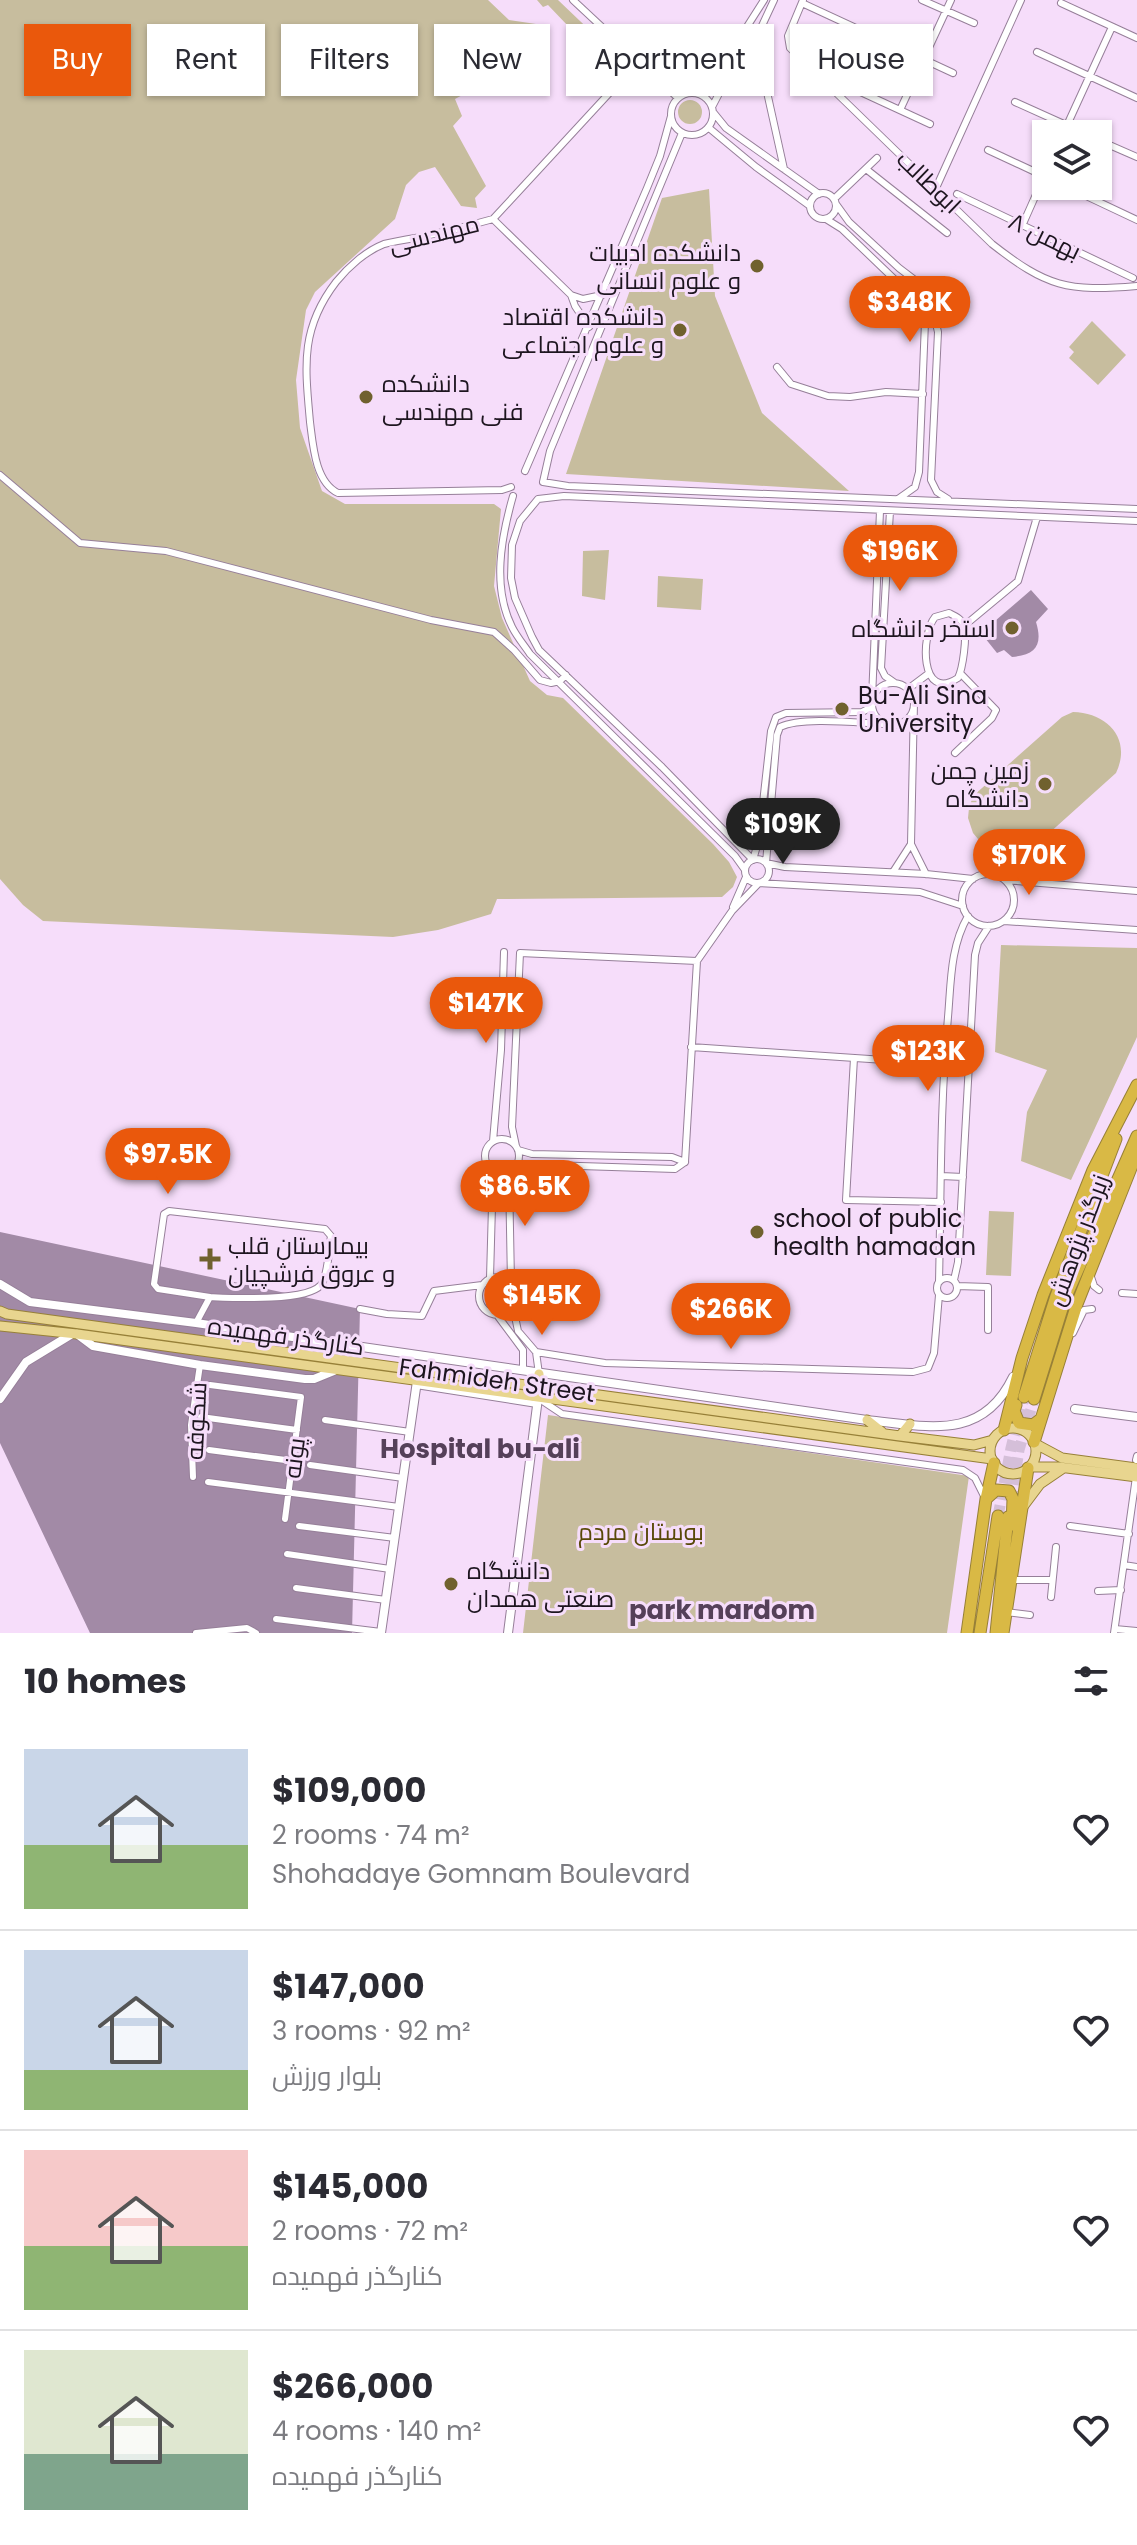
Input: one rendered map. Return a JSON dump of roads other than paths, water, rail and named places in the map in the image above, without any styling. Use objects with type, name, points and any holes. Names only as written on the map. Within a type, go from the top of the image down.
[{"type":"highway","points":[[1004,1430],[1022,1358],[1043,1295],[1093,1170],[1137,1085]]},
{"type":"highway","name":"زیرگذر پژوهش","points":[[1137,1085],[1056,1296],[1029,1398],[1065,1299],[1137,1136]]},
{"type":"highway","points":[[1034,1442],[1090,1273],[1137,1153]]},
{"type":"highway","points":[[1018,1377],[1021,1386],[1015,1418],[1019,1423],[1028,1425],[1041,1419]]},
{"type":"highway","points":[[967,1633],[993,1461]]},
{"type":"highway","points":[[1003,1633],[1029,1467]]},
{"type":"highway","points":[[986,1499],[1000,1489],[1005,1489],[1012,1496],[1012,1565]]},
{"type":"highway","points":[[980,1633],[1003,1516],[996,1633]]},
{"type":"main road","name":"Fahmideh Street","points":[[0,1311],[900,1436],[974,1445],[993,1440]]},
{"type":"main road","name":"Fahmideh Street","points":[[0,1326],[993,1461]]},
{"type":"main road","points":[[539,1374],[539,1386]]},
{"type":"main road","points":[[867,1420],[885,1434]]},
{"type":"main road","points":[[900,1436],[910,1424]]},
{"type":"main road","points":[[1137,1468],[1062,1458],[1018,1429],[1004,1430],[991,1446],[993,1461],[1009,1473],[1016,1474],[1029,1467],[1064,1467],[1137,1477]]},
{"type":"main road","points":[[1029,1467],[1035,1456],[1034,1442]]},
{"type":"main road","points":[[1020,1511],[1040,1484],[1064,1467]]},
{"type":"street","points":[[573,0],[598,24]]},
{"type":"street","points":[[749,24],[764,0]]},
{"type":"street","points":[[763,24],[774,0]]},
{"type":"street","points":[[922,0],[974,23]]},
{"type":"street","points":[[933,39],[951,0]]},
{"type":"street","points":[[936,188],[1021,0]]},
{"type":"street","points":[[802,2],[847,24]]},
{"type":"street","name":"ابوطالب","points":[[792,24],[802,2]]},
{"type":"street","points":[[1061,3],[1137,38]]},
{"type":"street","points":[[1070,120],[1112,27]]},
{"type":"street","points":[[1037,52],[1137,98]]},
{"type":"street","points":[[933,65],[953,73]]},
{"type":"street","name":"مهندسی","points":[[511,487],[502,490],[397,493],[338,493],[331,490],[324,481],[313,444],[306,374],[308,337],[321,301],[348,267],[382,245],[493,219],[607,96]]},
{"type":"street","points":[[525,471],[589,327],[660,156],[674,103],[681,96]]},
{"type":"street","points":[[704,96],[726,128],[819,194]]},
{"type":"street","points":[[671,116],[682,133],[696,135],[709,128],[719,96]]},
{"type":"street","points":[[768,96],[784,169]]},
{"type":"street","name":"ابوطالب","points":[[839,96],[992,244],[1022,267],[1052,283],[1094,289],[1135,282]]},
{"type":"street","points":[[869,96],[930,124]]},
{"type":"street","points":[[900,110],[907,96]]},
{"type":"street","points":[[1015,102],[1054,120]]},
{"type":"street","points":[[709,128],[810,206],[815,216],[842,229],[923,310],[919,472],[915,487],[896,500]]},
{"type":"street","points":[[682,133],[550,451],[543,482],[568,486],[1137,509]]},
{"type":"street","points":[[1112,146],[1137,157]]},
{"type":"street","points":[[988,150],[1032,169]]},
{"type":"street","points":[[826,219],[833,215],[835,202],[877,158]]},
{"type":"street","points":[[866,169],[947,233]]},
{"type":"street","points":[[810,206],[813,198],[827,194],[849,222],[920,284],[930,298],[938,332],[931,480],[937,492],[951,501]]},
{"type":"street","name":"بهمن ۸","points":[[957,194],[1135,282]]},
{"type":"street","points":[[1022,226],[1034,200]]},
{"type":"street","points":[[1095,200],[1137,220]]},
{"type":"street","points":[[493,219],[571,295],[589,327]]},
{"type":"street","points":[[571,295],[583,299],[602,295]]},
{"type":"street","points":[[777,367],[791,384],[828,396],[850,397],[886,392],[923,394]]},
{"type":"street","points":[[0,475],[80,543],[166,551],[431,620],[494,632],[540,680],[551,683],[563,678]]},
{"type":"street","points":[[513,496],[500,576],[503,602],[513,629],[530,654],[563,678],[662,767],[753,860]]},
{"type":"street","points":[[963,906],[920,892],[751,882],[735,856],[539,650],[521,617],[513,588],[512,545],[520,521],[538,499],[564,496],[1137,521]]},
{"type":"street","points":[[880,511],[872,707],[876,718],[886,724]]},
{"type":"street","points":[[890,511],[881,668],[885,676],[908,689],[914,703],[911,844],[926,874]]},
{"type":"street","points":[[964,626],[1018,581],[1037,517]]},
{"type":"street","points":[[949,613],[957,617],[964,626],[961,674],[954,681],[942,683],[928,674],[931,622],[941,614],[949,613]]},
{"type":"street","points":[[908,689],[928,674]]},
{"type":"street","points":[[955,753],[992,718],[996,710],[961,674]]},
{"type":"street","points":[[872,698],[881,686],[895,683]]},
{"type":"street","points":[[685,1162],[697,961],[732,911],[767,877],[780,727],[788,723],[820,722],[893,726],[911,716],[914,703]]},
{"type":"street","points":[[753,860],[759,839],[771,731],[776,717],[786,713],[862,712],[872,707]]},
{"type":"street","points":[[893,872],[911,844]]},
{"type":"street","points":[[732,911],[747,863],[753,860],[785,867],[973,879],[991,874],[1005,880],[1137,891]]},
{"type":"street","points":[[973,879],[963,894],[963,906],[974,922],[989,926],[1004,921],[1137,930]]},
{"type":"street","points":[[1004,921],[1014,904],[1011,887],[1005,880]]},
{"type":"street","points":[[536,1352],[605,1363],[913,1372],[928,1368],[934,1353],[939,1295],[944,1060],[954,952],[968,916]]},
{"type":"street","points":[[939,1295],[945,1298],[956,1293],[975,955],[978,943],[989,926]]},
{"type":"street","points":[[504,952],[501,1050],[493,1141],[485,1155],[488,1166],[502,1173],[516,1166],[675,1169],[685,1162]]},
{"type":"street","points":[[539,1374],[536,1352],[518,1331],[513,1307],[516,1291],[511,1282],[509,1176],[516,1166],[517,1148],[512,1127],[520,953],[697,961]]},
{"type":"street","points":[[691,1047],[854,1058],[969,1058]]},
{"type":"street","points":[[854,1058],[846,1200],[941,1202]]},
{"type":"street","points":[[493,1141],[503,1139],[532,1154],[672,1157],[685,1162]]},
{"type":"street","points":[[618,1167],[619,1157]]},
{"type":"street","points":[[490,1279],[493,1170]]},
{"type":"street","points":[[941,1176],[963,1177]]},
{"type":"street","points":[[169,1211],[325,1229],[331,1236],[319,1287],[311,1291],[262,1298],[210,1297],[158,1289],[154,1284],[164,1214],[169,1211]]},
{"type":"street","points":[[1090,1273],[1094,1286],[1099,1290]]},
{"type":"street","points":[[360,1309],[422,1316],[434,1291],[482,1285],[490,1279],[501,1277],[511,1282]]},
{"type":"street","points":[[939,1282],[948,1278],[956,1283],[988,1287],[988,1330]]},
{"type":"street","name":"کنارگذر فهمیده","points":[[0,1284],[30,1302],[867,1420],[942,1427],[957,1425],[990,1411],[1009,1385],[1022,1358]]},
{"type":"street","points":[[482,1285],[479,1296],[482,1307],[497,1315],[523,1350],[523,1371]]},
{"type":"street","points":[[1122,1293],[1137,1294]]},
{"type":"street","points":[[196,1323],[210,1297]]},
{"type":"street","points":[[497,1315],[513,1307]]},
{"type":"street","points":[[1059,1361],[1084,1310],[1092,1309]]},
{"type":"street","points":[[0,1399],[26,1362],[74,1334],[93,1346],[200,1365],[305,1379],[314,1379],[336,1370]]},
{"type":"street","name":"شکوفه","points":[[193,1477],[191,1425],[200,1365]]},
{"type":"street","points":[[276,1619],[381,1632],[417,1383]]},
{"type":"street","name":"پونه","points":[[210,1385],[301,1397],[285,1519]]},
{"type":"street","points":[[508,1633],[538,1401],[562,1414],[963,1470],[975,1478],[986,1499]]},
{"type":"street","points":[[1075,1409],[1137,1417]]},
{"type":"street","points":[[201,1417],[297,1430]]},
{"type":"street","points":[[325,1420],[410,1432]]},
{"type":"street","points":[[209,1450],[293,1461]]},
{"type":"street","points":[[310,1465],[403,1478]]},
{"type":"street","points":[[1137,1477],[1115,1631],[1137,1631]]},
{"type":"street","points":[[208,1482],[399,1507]]},
{"type":"street","points":[[299,1526],[395,1538]]},
{"type":"street","points":[[1070,1526],[1129,1534]]},
{"type":"street","points":[[1051,1597],[1056,1547]]},
{"type":"street","points":[[287,1554],[390,1569]]},
{"type":"street","points":[[1124,1565],[1137,1567]]},
{"type":"street","points":[[1010,1580],[1052,1580]]},
{"type":"street","points":[[296,1588],[386,1600]]},
{"type":"street","points":[[1098,1591],[1121,1590]]},
{"type":"street","points":[[1006,1612],[1030,1615]]},
{"type":"street","points":[[196,1633],[247,1628],[256,1633]]},
{"type":"tunnel","points":[[998,1516],[1024,1397]]},
{"type":"tunnel","points":[[1011,1501],[1019,1450],[1034,1399]]},
{"type":"place","name":"دانشکده ادبیات و علوم انسانی","points":[[757,266]]},
{"type":"place","name":"دانشکده اقتصاد و علوم اجتماعی","points":[[680,330]]},
{"type":"place","name":"دانشکده فنی مهندسی","points":[[366,397]]},
{"type":"place","name":"استخر دانشگاه","points":[[1012,628]]},
{"type":"place","name":"Bu-Ali Sina University","points":[[842,709]]},
{"type":"place","name":"زمین چمن دانشگاه","points":[[1045,784]]},
{"type":"place","name":"school of public health hamadan","points":[[757,1232]]},
{"type":"place","name":"بیمارستان قلب و عروق فرشچیان","points":[[210,1259]]},
{"type":"place","name":"دانشگاه صنعتی همدان","points":[[451,1584]]},
{"type":"district","name":"Hospital bu-ali","points":[[480,1449]]},
{"type":"district","name":"park mardom","points":[[722,1610]]},
{"type":"park label","name":"بوستان مردم","points":[[641,1531]]}]
